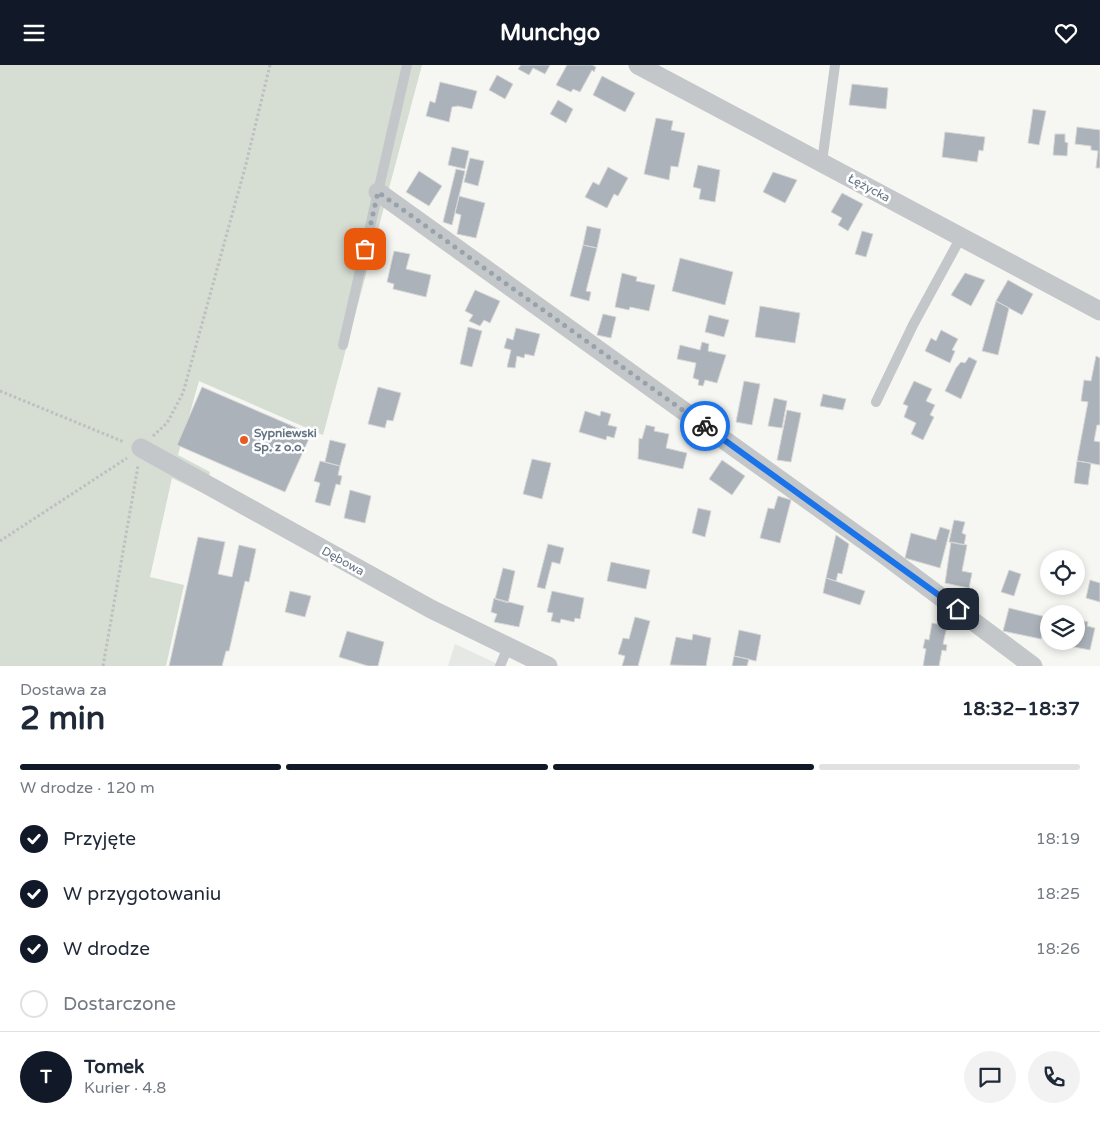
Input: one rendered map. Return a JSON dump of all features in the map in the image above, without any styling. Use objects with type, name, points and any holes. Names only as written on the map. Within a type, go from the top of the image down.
[{"type":"street","name":"Łężycka","points":[[638,65],[1100,311]]},
{"type":"street","points":[[378,192],[882,553],[1033,666]]},
{"type":"street","name":"Dębowa","points":[[141,448],[414,600],[548,666]]},
{"type":"lane","points":[[343,345],[407,65]]},
{"type":"lane","points":[[822,162],[835,65]]},
{"type":"lane","points":[[876,402],[908,333],[961,237]]},
{"type":"lane","points":[[500,666],[508,647]]},
{"type":"path","points":[[0,541],[141,448],[167,423],[183,393],[241,183],[270,65]]},
{"type":"path","points":[[0,391],[141,448]]},
{"type":"path","points":[[104,666],[141,448]]},
{"type":"shaded area","points":[[0,65],[422,65],[323,435],[199,381],[178,455],[210,472],[205,494],[172,478],[150,577],[184,585],[166,666],[0,666]]},
{"type":"shaded area","points":[[455,644],[502,666],[448,666]]},
{"type":"building","points":[[521,65],[550,65],[545,74],[533,68],[529,75],[518,69]]},
{"type":"building","points":[[567,65],[592,65],[596,67],[594,72],[592,70],[580,92],[573,89],[571,92],[556,85]]},
{"type":"building","points":[[497,75],[513,84],[505,99],[489,90]]},
{"type":"building","points":[[602,76],[635,93],[625,112],[593,95]]},
{"type":"building","points":[[440,82],[477,91],[472,109],[458,106],[452,107],[449,122],[426,116],[430,101],[435,103]]},
{"type":"building","points":[[852,84],[888,88],[886,109],[849,105]]},
{"type":"building","points":[[558,100],[573,109],[566,123],[550,114]]},
{"type":"building","points":[[1033,109],[1046,111],[1039,145],[1028,143]]},
{"type":"building","points":[[656,118],[673,121],[671,130],[685,133],[678,167],[671,166],[669,180],[644,174]]},
{"type":"building","points":[[1077,127],[1100,130],[1100,168],[1096,168],[1098,151],[1091,150],[1091,146],[1075,144]]},
{"type":"building","points":[[945,132],[985,137],[983,151],[979,150],[977,162],[942,157]]},
{"type":"building","points":[[1055,134],[1065,134],[1065,142],[1068,143],[1067,156],[1053,155]]},
{"type":"building","points":[[452,147],[469,151],[465,169],[448,165]]},
{"type":"building","points":[[470,158],[484,161],[478,186],[464,182]]},
{"type":"building","points":[[698,165],[720,170],[715,202],[699,199],[701,189],[693,187]]},
{"type":"building","points":[[608,167],[628,178],[618,196],[614,194],[607,208],[585,197],[593,182],[599,185]]},
{"type":"building","points":[[456,169],[465,171],[452,225],[443,222]]},
{"type":"building","points":[[419,171],[442,186],[429,206],[406,192]]},
{"type":"building","points":[[773,172],[797,180],[785,203],[763,192]]},
{"type":"building","points":[[842,193],[863,204],[848,231],[838,225],[842,218],[831,212]]},
{"type":"building","points":[[459,196],[485,203],[476,238],[457,234],[461,215],[455,213]]},
{"type":"building","points":[[587,226],[601,229],[597,248],[583,245]]},
{"type":"building","points":[[862,231],[873,234],[866,257],[855,254]]},
{"type":"building","points":[[583,245],[597,248],[586,291],[591,292],[589,301],[570,296]]},
{"type":"building","points":[[394,251],[410,254],[406,269],[431,275],[426,297],[393,289],[394,284],[387,282]]},
{"type":"building","points":[[680,258],[733,272],[725,305],[672,291]]},
{"type":"building","points":[[622,273],[637,277],[636,281],[655,285],[649,311],[630,307],[629,310],[615,307]]},
{"type":"building","points":[[965,273],[985,280],[971,306],[951,295]]},
{"type":"building","points":[[1008,280],[1033,294],[1022,315],[996,301]]},
{"type":"building","points":[[475,290],[500,301],[490,323],[484,320],[480,326],[469,321],[473,315],[465,311]]},
{"type":"building","points":[[996,301],[1009,308],[998,355],[982,351]]},
{"type":"building","points":[[760,306],[800,313],[795,343],[755,337]]},
{"type":"building","points":[[603,314],[616,317],[611,338],[597,335]]},
{"type":"building","points":[[709,315],[729,320],[724,337],[705,332]]},
{"type":"building","points":[[468,327],[482,331],[472,367],[460,364]]},
{"type":"building","points":[[516,328],[540,334],[534,356],[525,354],[524,358],[517,356],[515,368],[507,367],[511,350],[504,348],[507,338],[513,340]]},
{"type":"building","points":[[941,330],[958,339],[952,350],[955,351],[950,363],[925,351],[931,338],[936,341]]},
{"type":"building","points":[[702,342],[709,344],[708,351],[726,355],[717,383],[705,380],[703,386],[698,385],[699,380],[693,378],[696,363],[677,359],[680,345],[700,350]]},
{"type":"building","points":[[1096,356],[1100,358],[1100,425],[1097,425],[1094,441],[1100,442],[1100,465],[1077,461],[1088,402],[1081,401],[1084,380],[1091,381]]},
{"type":"building","points":[[969,357],[977,361],[961,399],[945,391],[956,368],[961,362],[965,363]]},
{"type":"building","points":[[744,381],[760,384],[752,425],[736,422]]},
{"type":"building","points":[[914,381],[932,389],[926,401],[935,405],[930,415],[934,417],[923,440],[911,434],[916,423],[904,417],[908,406],[903,404]]},
{"type":"building","name":"Sypniewski Sp. z o.o.","points":[[202,387],[311,434],[285,492],[177,445]]},
{"type":"building","points":[[378,387],[401,393],[393,421],[387,420],[385,428],[368,424]]},
{"type":"building","points":[[823,394],[846,399],[843,410],[820,406]]},
{"type":"building","points":[[774,398],[787,401],[782,428],[768,426]]},
{"type":"building","points":[[787,410],[801,413],[791,462],[777,460]]},
{"type":"building","points":[[585,411],[600,416],[601,411],[611,414],[608,425],[617,427],[614,438],[607,436],[606,440],[579,432]]},
{"type":"building","points":[[646,425],[655,427],[654,431],[669,434],[666,448],[687,453],[683,469],[638,459],[639,438],[642,439]]},
{"type":"building","points":[[330,440],[346,444],[340,466],[325,462]]},
{"type":"building","points":[[532,459],[551,463],[542,499],[523,494]]},
{"type":"building","points":[[722,460],[745,476],[732,495],[709,479]]},
{"type":"building","points":[[320,461],[340,466],[338,475],[342,476],[340,485],[336,484],[330,506],[315,502],[320,483],[314,481]]},
{"type":"building","points":[[1077,461],[1091,463],[1088,485],[1074,483]]},
{"type":"building","points":[[350,490],[371,496],[365,523],[344,518]]},
{"type":"building","points":[[778,496],[791,500],[780,543],[760,538],[768,508],[774,509]]},
{"type":"building","points":[[698,508],[711,511],[705,537],[692,533]]},
{"type":"building","points":[[954,520],[965,522],[962,533],[966,535],[964,545],[949,542]]},
{"type":"building","points":[[940,527],[950,530],[940,568],[905,558],[911,533],[936,540]]},
{"type":"building","points":[[836,535],[849,544],[842,574],[838,573],[836,581],[826,578]]},
{"type":"building","points":[[198,537],[225,542],[218,574],[232,577],[239,545],[256,549],[249,582],[245,581],[229,651],[226,651],[222,666],[169,666]]},
{"type":"building","points":[[951,542],[967,545],[962,571],[972,573],[969,588],[945,583]]},
{"type":"building","points":[[548,544],[564,548],[560,564],[552,562],[545,589],[537,587]]},
{"type":"building","points":[[611,562],[650,570],[646,589],[607,581]]},
{"type":"building","points":[[503,568],[515,571],[508,603],[495,599]]},
{"type":"building","points":[[1009,570],[1021,574],[1014,596],[1001,592]]},
{"type":"building","points":[[826,578],[865,591],[860,605],[823,593]]},
{"type":"building","points":[[1090,580],[1100,583],[1100,602],[1086,598]]},
{"type":"building","points":[[290,591],[311,596],[305,617],[285,612]]},
{"type":"building","points":[[552,591],[584,598],[580,619],[575,618],[574,622],[561,619],[560,623],[551,621],[553,613],[547,612]]},
{"type":"building","points":[[494,598],[524,606],[519,627],[494,622],[497,614],[491,612]]},
{"type":"building","points":[[1009,608],[1040,616],[1040,639],[1003,631]]},
{"type":"building","points":[[635,617],[650,621],[638,666],[622,666],[625,656],[618,654],[623,638],[629,639]]},
{"type":"building","points":[[1085,621],[1088,622],[1087,626],[1095,628],[1090,650],[1085,649]]},
{"type":"building","points":[[932,623],[947,626],[943,644],[947,645],[946,651],[942,650],[939,666],[923,666],[926,649],[923,648],[925,639],[929,640]]},
{"type":"building","points":[[739,630],[761,635],[756,661],[734,656]]},
{"type":"building","points":[[347,631],[384,642],[378,666],[368,666],[339,657]]},
{"type":"building","points":[[693,634],[711,638],[706,666],[670,665],[676,637],[692,640]]},
{"type":"building","points":[[734,656],[749,659],[747,666],[732,666]]},
{"type":"way so far","points":[[365,249],[378,192],[705,426]]},
{"type":"place","name":"Sypniewski Sp. z o.o.","points":[[244,440]]},
{"type":"route","points":[[705,426],[958,609]]}]
